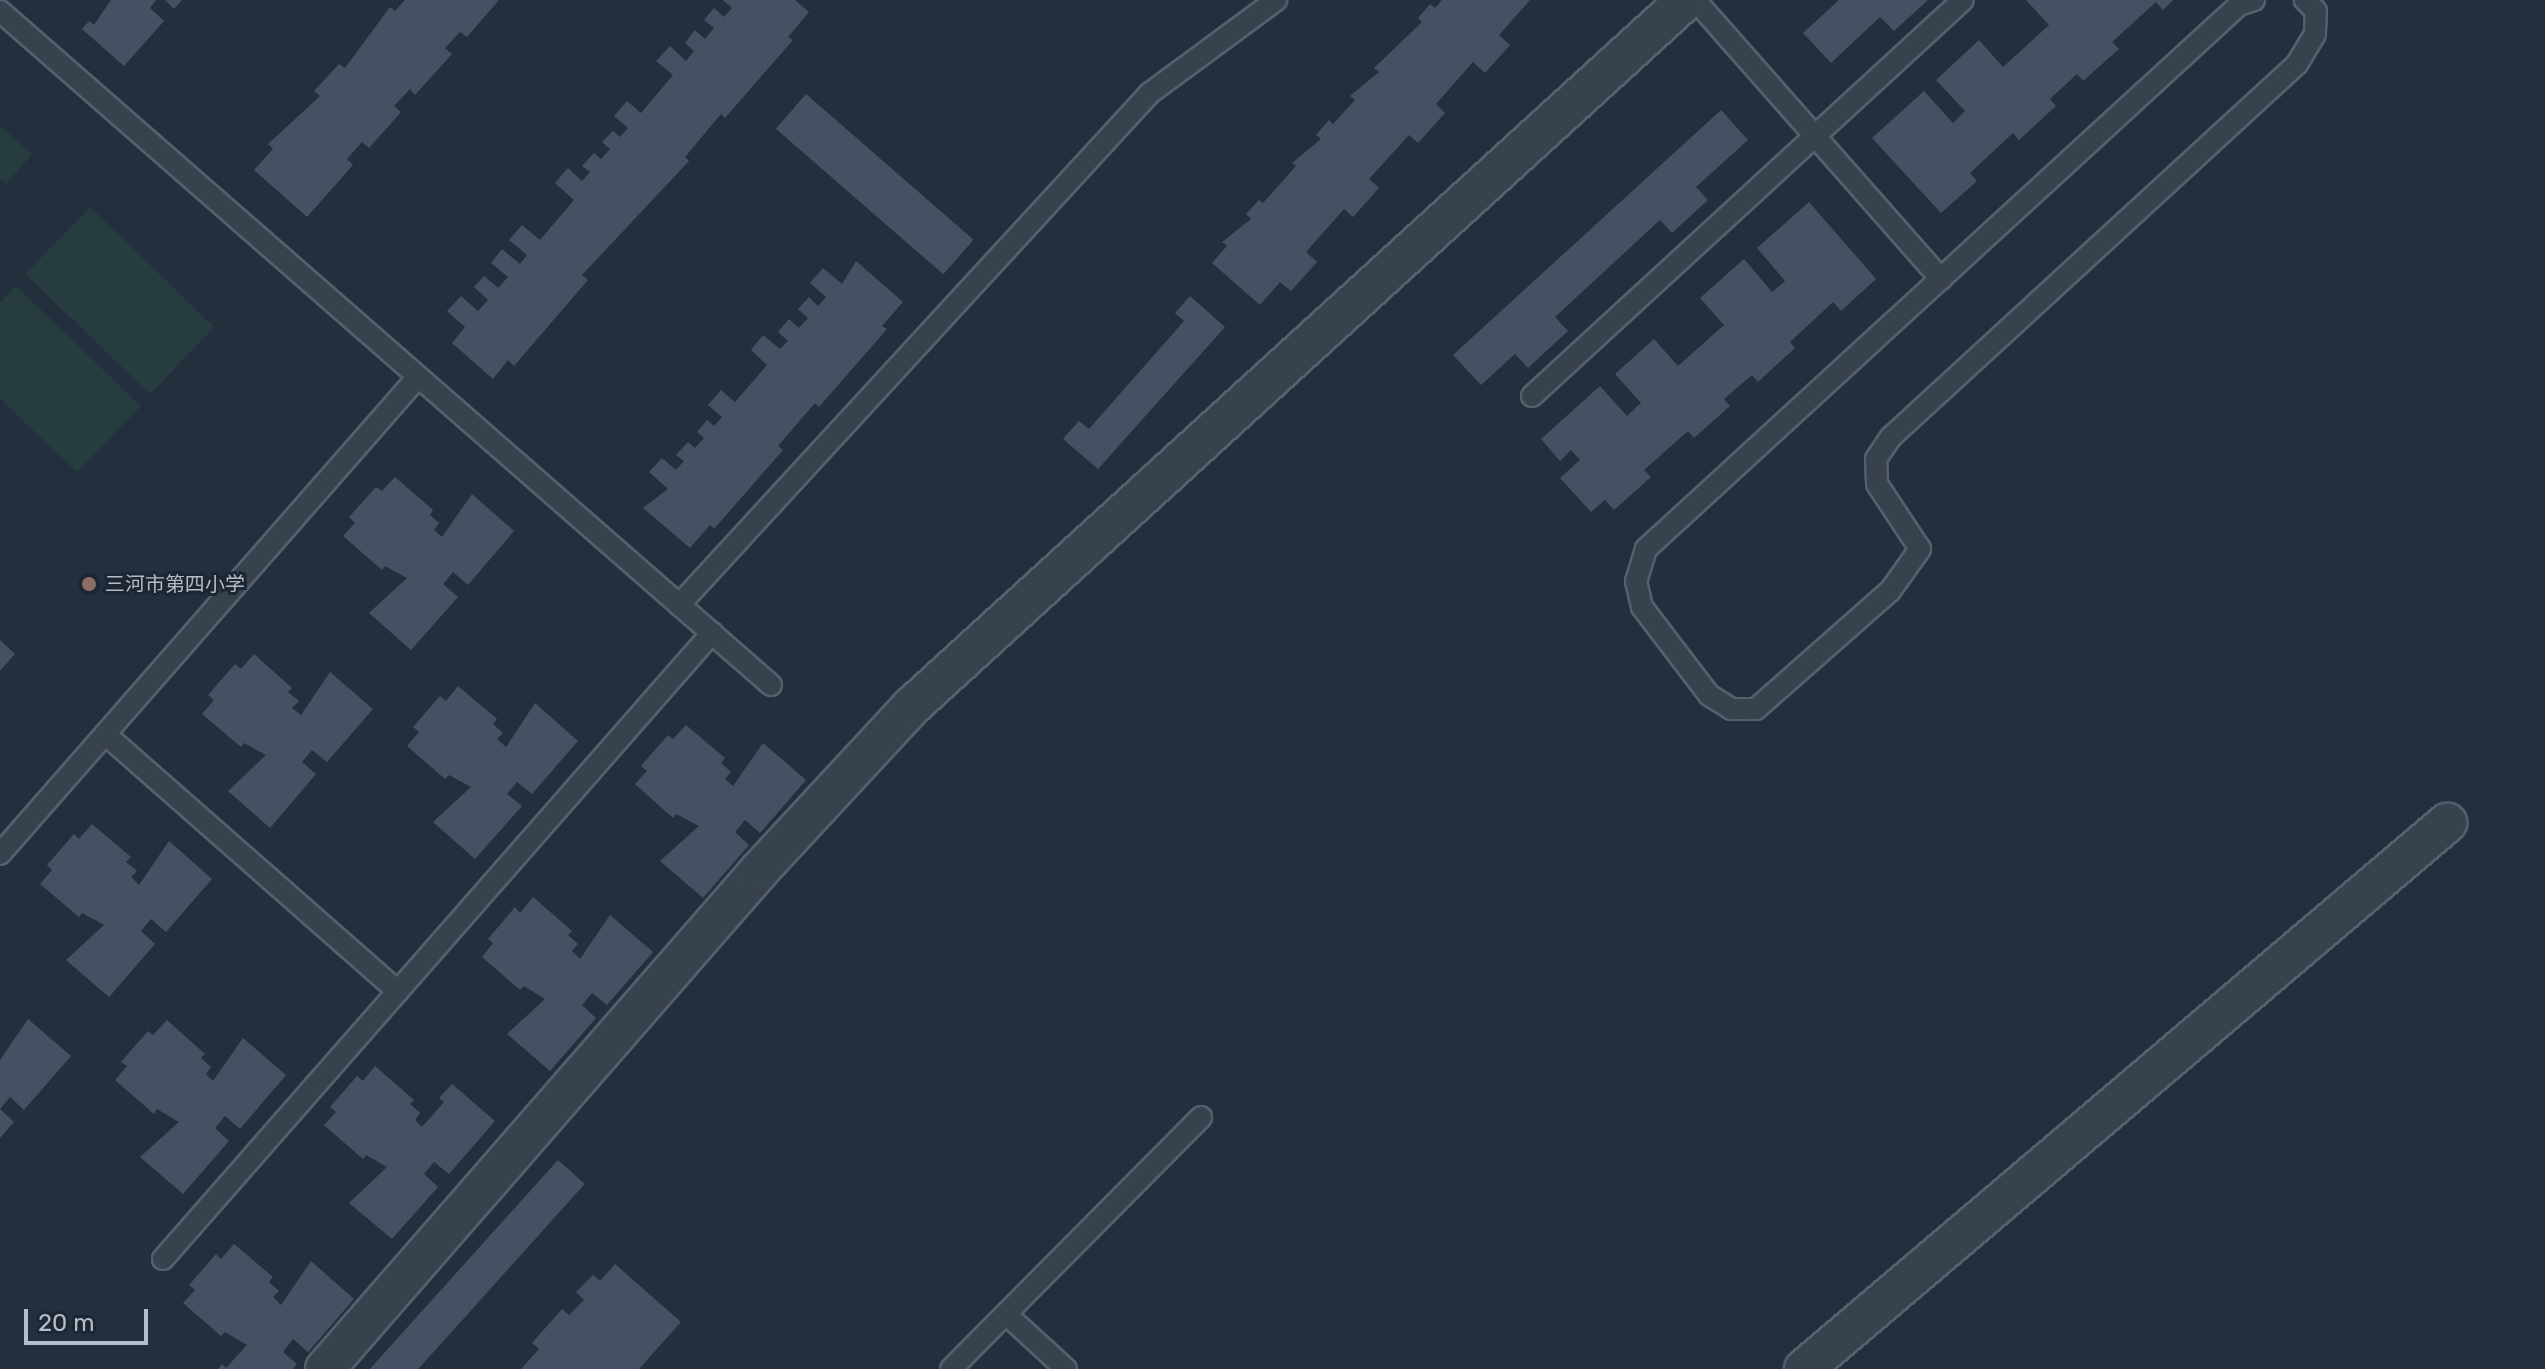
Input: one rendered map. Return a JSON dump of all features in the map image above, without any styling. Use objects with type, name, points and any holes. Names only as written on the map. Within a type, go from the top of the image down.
[{"type":"street","points":[[325,1369],[759,871],[912,706],[1686,0]]},
{"type":"street","points":[[1804,1369],[2447,823]]},
{"type":"lane","points":[[679,605],[1150,93],[1276,0]]},
{"type":"lane","points":[[1695,0],[1941,279]]},
{"type":"lane","points":[[1532,396],[1963,0]]},
{"type":"lane","points":[[2254,0],[2239,5],[1646,549],[1636,581],[1648,619],[1709,695],[1731,709],[1756,709],[1890,591],[1915,561],[1920,549],[1874,472],[1891,437],[2297,64],[2315,34],[2316,4]]},
{"type":"lane","points":[[0,11],[771,685]]},
{"type":"lane","points":[[0,854],[418,377]]},
{"type":"lane","points":[[163,1259],[712,633]]},
{"type":"lane","points":[[105,734],[398,991]]},
{"type":"lane","points":[[951,1369],[1201,1117]]},
{"type":"lane","points":[[1007,1315],[1066,1369]]},
{"type":"green space","points":[[0,126],[32,154],[6,184],[0,179]]},
{"type":"green space","points":[[90,207],[214,327],[150,394],[25,274]]},
{"type":"green space","points":[[16,286],[141,406],[77,472],[0,399],[0,303]]},
{"type":"building","points":[[111,0],[156,0],[150,8],[164,21],[124,66],[82,29],[89,21],[94,25]]},
{"type":"building","points":[[165,0],[182,0],[174,9]]},
{"type":"building","points":[[405,0],[499,0],[467,37],[460,32],[445,48],[452,54],[415,95],[410,89],[394,106],[401,112],[369,148],[362,142],[347,159],[353,165],[307,217],[254,170],[273,149],[268,144],[320,96],[314,91],[339,64],[345,68],[390,7],[395,11]]},
{"type":"building","points":[[723,0],[795,0],[809,12],[788,37],[793,40],[725,118],[721,114],[685,157],[689,161],[582,275],[588,280],[514,366],[508,360],[493,379],[452,343],[465,327],[447,311],[461,296],[478,311],[488,300],[474,287],[484,276],[498,288],[508,277],[491,263],[502,249],[520,264],[527,255],[509,240],[522,225],[540,240],[574,200],[555,183],[568,168],[582,181],[590,172],[582,166],[594,153],[601,159],[610,149],[602,142],[613,131],[620,137],[628,128],[614,116],[627,101],[641,113],[673,75],[656,61],[670,46],[686,61],[694,51],[685,43],[695,30],[705,39],[714,28],[704,20],[714,8],[724,17],[732,8]]},
{"type":"building","points":[[1442,0],[1530,0],[1499,35],[1510,45],[1485,73],[1473,62],[1436,104],[1445,113],[1418,143],[1409,135],[1369,179],[1379,188],[1353,217],[1344,209],[1306,252],[1317,262],[1291,291],[1280,282],[1260,305],[1212,263],[1227,246],[1222,242],[1251,219],[1246,214],[1259,200],[1263,203],[1296,166],[1292,163],[1321,139],[1316,135],[1329,120],[1333,124],[1355,100],[1350,96],[1379,72],[1374,68],[1422,22],[1418,18],[1430,4],[1435,8]]},
{"type":"building","points":[[1839,0],[1928,0],[1894,31],[1880,17],[1831,63],[1803,33]]},
{"type":"building","points":[[2026,0],[2173,0],[2163,10],[2156,2],[2112,42],[2119,49],[2083,81],[2077,74],[2050,99],[2056,106],[2019,140],[2013,133],[1970,173],[1977,181],[1941,213],[1872,138],[1924,91],[1953,123],[1965,111],[1936,80],[1979,40],[2003,67],[2049,25]]},
{"type":"building","points":[[806,94],[974,240],[943,274],[776,129]]},
{"type":"building","points":[[1721,110],[1748,140],[1696,187],[1708,200],[1672,233],[1660,220],[1555,317],[1568,331],[1528,368],[1515,354],[1481,385],[1453,355]]},
{"type":"building","points":[[1809,202],[1876,279],[1841,311],[1833,302],[1790,342],[1795,348],[1758,382],[1752,375],[1724,399],[1730,406],[1694,438],[1688,431],[1644,470],[1651,477],[1614,510],[1605,500],[1591,512],[1560,478],[1580,460],[1571,450],[1560,461],[1541,439],[1600,386],[1627,416],[1641,403],[1615,374],[1654,339],[1678,366],[1724,325],[1700,298],[1744,259],[1772,292],[1785,281],[1757,248]]},
{"type":"building","points":[[856,261],[903,302],[882,326],[887,329],[819,407],[815,403],[778,446],[783,450],[714,529],[710,525],[690,548],[643,508],[668,489],[649,472],[662,458],[676,470],[684,461],[676,455],[688,442],[695,448],[704,438],[697,432],[707,420],[714,426],[722,417],[708,405],[721,390],[735,402],[767,365],[751,350],[763,335],[780,349],[788,341],[778,332],[789,319],[799,328],[808,318],[798,309],[809,297],[818,306],[826,297],[810,283],[823,268],[842,284]]},
{"type":"building","points":[[1190,296],[1225,327],[1098,469],[1063,439],[1079,421],[1089,429],[1184,321],[1175,313]]},
{"type":"building","points":[[395,477],[433,510],[430,515],[439,523],[434,530],[442,537],[472,494],[514,531],[468,585],[453,572],[443,584],[458,597],[411,650],[369,613],[407,578],[385,566],[382,570],[343,536],[355,523],[349,517],[376,487],[382,491]]},
{"type":"building","points":[[0,640],[15,654],[0,671]]},
{"type":"building","points":[[254,654],[292,688],[288,692],[299,701],[292,708],[301,715],[330,672],[373,709],[327,762],[312,750],[302,762],[316,774],[270,828],[228,791],[266,755],[244,743],[241,747],[202,714],[214,700],[208,695],[235,664],[241,669]]},
{"type":"building","points":[[458,686],[497,719],[493,724],[503,733],[497,739],[506,747],[535,703],[578,741],[532,794],[517,782],[507,794],[522,806],[475,859],[433,822],[471,787],[449,775],[445,779],[407,746],[419,732],[413,727],[440,696],[446,701]]},
{"type":"building","points":[[686,725],[725,758],[721,763],[731,772],[725,779],[733,786],[763,743],[806,780],[760,833],[745,820],[735,832],[749,845],[703,898],[660,861],[699,826],[676,814],[673,818],[635,784],[647,771],[641,766],[668,735],[673,739]]},
{"type":"building","points":[[92,824],[131,857],[126,862],[137,871],[131,877],[139,885],[169,841],[212,879],[166,932],[151,919],[141,931],[155,944],[109,997],[66,960],[104,925],[82,913],[79,917],[40,884],[52,870],[47,865],[74,834],[79,839]]},
{"type":"building","points":[[533,897],[572,931],[568,935],[578,944],[572,951],[580,959],[610,915],[653,952],[607,1005],[592,993],[582,1005],[596,1018],[550,1071],[507,1034],[545,999],[524,986],[520,990],[482,957],[493,943],[488,939],[515,907],[520,913]]},
{"type":"building","points":[[28,1019],[71,1056],[24,1110],[10,1097],[0,1109],[0,1060]]},
{"type":"building","points":[[167,1020],[205,1054],[201,1058],[211,1067],[206,1074],[213,1081],[243,1038],[286,1075],[240,1129],[225,1116],[215,1128],[229,1141],[183,1194],[140,1157],[179,1122],[157,1109],[154,1114],[115,1080],[127,1066],[121,1062],[148,1031],[153,1035]]},
{"type":"building","points":[[375,1066],[414,1100],[410,1104],[420,1113],[415,1120],[422,1127],[444,1102],[439,1098],[452,1084],[495,1121],[449,1174],[434,1162],[424,1174],[438,1187],[392,1239],[349,1203],[387,1167],[366,1155],[363,1159],[324,1125],[336,1112],[330,1107],[357,1076],[363,1081]]},
{"type":"building","points":[[0,1109],[14,1122],[0,1138]]},
{"type":"building","points":[[558,1160],[585,1184],[418,1369],[370,1369]]},
{"type":"building","points":[[234,1244],[273,1277],[269,1282],[279,1291],[273,1297],[281,1305],[311,1261],[354,1299],[308,1352],[293,1339],[283,1352],[297,1364],[293,1369],[218,1369],[222,1364],[226,1368],[247,1345],[225,1332],[221,1336],[183,1303],[195,1290],[189,1285],[216,1254],[221,1259]]},
{"type":"building","points":[[615,1264],[681,1322],[639,1369],[521,1369],[539,1349],[532,1343],[562,1309],[569,1315],[584,1300],[576,1292],[593,1275],[600,1281]]},
{"type":"place","name":"三河市第四小学","points":[[89,584]]}]
